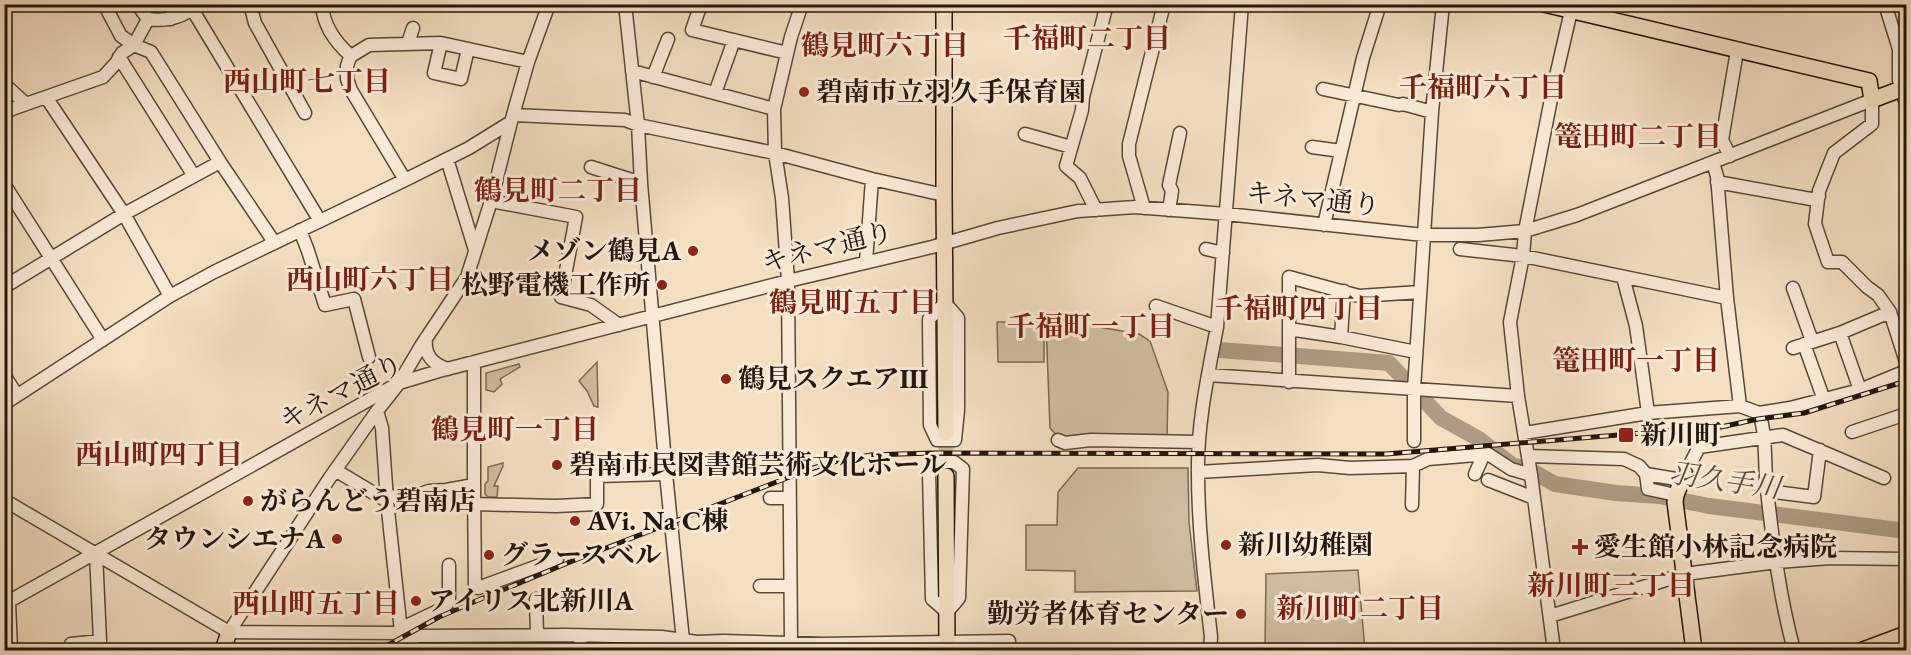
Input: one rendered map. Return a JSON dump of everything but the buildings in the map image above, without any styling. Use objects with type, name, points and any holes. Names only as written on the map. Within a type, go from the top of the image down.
[{"type":"main road","points":[[944,4],[946,433]]},
{"type":"main road","points":[[1544,4],[1573,8],[1737,51],[1869,81],[1872,100],[1904,88]]},
{"type":"main road","points":[[946,476],[947,646]]},
{"type":"main road","points":[[1682,480],[1676,495],[1694,651]]},
{"type":"main road","points":[[223,651],[229,632]]},
{"type":"main road","points":[[1863,651],[1906,634]]},
{"type":"street","points":[[104,4],[121,36],[134,45],[152,52],[220,162],[274,242]]},
{"type":"street","points":[[137,4],[148,19]]},
{"type":"street","points":[[171,19],[174,4]]},
{"type":"street","points":[[250,4],[255,23],[305,112]]},
{"type":"street","points":[[322,4],[322,12],[329,29],[339,46],[351,56]]},
{"type":"street","points":[[229,632],[335,470],[399,383],[467,276],[491,201],[528,62],[549,4]]},
{"type":"street","points":[[625,4],[638,124],[666,474],[683,646]]},
{"type":"street","points":[[701,4],[692,30],[787,53]]},
{"type":"street","points":[[790,642],[788,281],[782,198],[775,153],[774,109],[787,53],[802,4]]},
{"type":"street","points":[[1096,210],[1080,178],[1066,166],[1107,4]]},
{"type":"street","points":[[1144,208],[1129,156],[1129,144],[1164,4]]},
{"type":"street","points":[[1210,651],[1211,638],[1200,530],[1199,442],[1217,327],[1242,4]]},
{"type":"street","points":[[1324,225],[1363,58],[1380,4]]},
{"type":"street","points":[[1414,441],[1416,352],[1432,112],[1443,4]]},
{"type":"street","points":[[1886,4],[1899,49],[1899,80],[1904,88],[1906,104]]},
{"type":"street","points":[[148,19],[176,18],[195,7],[320,221]]},
{"type":"street","points":[[1554,651],[1518,396],[1510,322],[1553,89],[1573,8]]},
{"type":"street","points":[[4,112],[103,77],[122,53],[134,45],[148,19]]},
{"type":"street","points":[[408,43],[413,28]]},
{"type":"street","points":[[653,77],[668,39]]},
{"type":"street","points":[[715,93],[734,40]]},
{"type":"street","points":[[405,180],[351,90],[347,79],[347,66],[351,56],[369,45],[441,44],[528,62]]},
{"type":"street","points":[[441,44],[434,73],[461,80],[468,49]]},
{"type":"street","points":[[1730,156],[1722,140],[1737,51]]},
{"type":"street","points":[[119,57],[194,176]]},
{"type":"street","points":[[632,71],[774,109]]},
{"type":"street","points":[[4,84],[26,104]]},
{"type":"street","points":[[1323,88],[1432,112]]},
{"type":"street","points":[[46,97],[124,214],[170,296]]},
{"type":"street","points":[[1872,100],[1872,123],[1834,153],[1819,196],[1815,224],[1828,262],[1842,262],[1878,296],[1890,312],[1906,362]]},
{"type":"street","name":"キネマ通り","points":[[7,603],[399,383],[448,369],[998,228],[1078,211],[1144,208],[1226,214],[1424,235],[1478,235],[1525,231],[1713,163],[1872,100]]},
{"type":"street","points":[[4,404],[170,296],[274,242],[447,159],[512,118],[625,120],[775,153],[872,179],[944,195]]},
{"type":"street","points":[[1169,210],[1172,191],[1169,185],[1180,133]]},
{"type":"street","points":[[1026,134],[1071,147]]},
{"type":"street","points":[[1312,147],[1341,151]]},
{"type":"street","points":[[447,159],[475,250]]},
{"type":"street","points":[[4,287],[124,214],[220,162]]},
{"type":"street","points":[[1713,163],[1717,182],[1727,298],[1740,406]]},
{"type":"street","points":[[591,167],[641,183]]},
{"type":"street","points":[[866,262],[872,179]]},
{"type":"street","points":[[1717,182],[1811,199],[1819,196]]},
{"type":"street","points":[[4,184],[103,340]]},
{"type":"street","points":[[491,201],[576,217],[561,297],[591,305],[619,324]]},
{"type":"street","points":[[300,230],[325,306],[354,299],[369,357]]},
{"type":"street","points":[[1206,249],[1223,253]]},
{"type":"street","points":[[1460,249],[1523,256],[1727,298]]},
{"type":"street","points":[[1289,382],[1289,277],[1359,296],[1420,292]]},
{"type":"street","points":[[1623,277],[1636,326],[1648,413]]},
{"type":"street","points":[[1793,288],[1803,345],[1824,400]]},
{"type":"street","points":[[1341,337],[1344,291]]},
{"type":"street","points":[[945,303],[958,318],[958,410],[955,440],[937,440],[930,425],[929,319],[945,303]]},
{"type":"street","points":[[1156,306],[1217,327]]},
{"type":"street","points":[[1803,345],[1840,333],[1890,312]]},
{"type":"street","points":[[1289,329],[1416,352]]},
{"type":"street","points":[[1840,333],[1860,390]]},
{"type":"street","points":[[426,339],[426,350],[432,361],[448,369]]},
{"type":"street","points":[[474,362],[475,587],[478,588],[557,559]]},
{"type":"street","points":[[1524,433],[1648,413],[1740,406],[1759,413],[1790,408],[1860,390],[1906,371]]},
{"type":"street","points":[[4,375],[17,395]]},
{"type":"street","points":[[1208,375],[1518,396]]},
{"type":"street","points":[[377,411],[382,428],[387,499],[403,638]]},
{"type":"street","points":[[1759,413],[1764,428],[1767,491],[1785,619],[1794,651]]},
{"type":"street","points":[[1852,432],[1906,414]]},
{"type":"street","points":[[333,420],[355,416],[362,425],[359,437]]},
{"type":"street","points":[[1646,474],[1682,480],[1699,447],[1783,435],[1884,478]]},
{"type":"street","points":[[1058,440],[1065,443],[1090,440],[1199,442]]},
{"type":"street","points":[[1767,491],[1814,497],[1820,450]]},
{"type":"street","points":[[1475,474],[1484,454]]},
{"type":"street","points":[[1198,472],[1318,465],[1350,468],[1413,466],[1428,459],[1488,454],[1511,470],[1531,476]]},
{"type":"street","points":[[1528,456],[1623,459],[1640,466],[1646,474],[1648,489],[1676,495]]},
{"type":"street","points":[[937,462],[954,462],[963,469],[959,598],[947,612],[932,599],[928,472],[937,462]]},
{"type":"street","points":[[1412,505],[1413,466]]},
{"type":"street","points":[[335,470],[387,499],[474,485]]},
{"type":"street","points":[[474,504],[556,506],[597,504],[597,476],[666,474]]},
{"type":"street","points":[[1488,480],[1534,498]]},
{"type":"street","points":[[770,498],[789,498]]},
{"type":"street","points":[[4,500],[229,632],[403,638],[537,635],[662,637],[683,646],[697,642],[790,642],[823,647],[947,646],[1009,640],[1007,651]]},
{"type":"street","points":[[72,651],[71,644],[100,641],[96,553]]},
{"type":"street","points":[[1550,616],[1684,574],[1830,558],[1906,559]]},
{"type":"street","points":[[403,638],[444,608],[448,601],[449,565]]},
{"type":"street","points":[[760,586],[789,586]]},
{"type":"street","points":[[536,599],[537,635]]},
{"type":"street","points":[[7,603],[11,651]]},
{"type":"street","points":[[580,636],[581,651]]},
{"type":"shaded area","points":[[997,322],[1044,322],[1044,362],[998,362]]},
{"type":"shaded area","points":[[1070,322],[1139,334],[1150,341],[1168,392],[1167,439],[1059,438],[1050,428],[1046,324]]},
{"type":"shaded area","points":[[597,362],[598,407],[594,406],[579,381]]},
{"type":"shaded area","points":[[519,364],[520,367],[500,379],[502,384],[494,392],[486,390],[486,373]]},
{"type":"shaded area","points":[[503,463],[494,486],[498,486],[497,497],[488,497],[485,494],[485,484],[488,481],[488,467]]},
{"type":"shaded area","points":[[1078,468],[1188,468],[1189,522],[1197,591],[1075,592],[1075,571],[1026,570],[1026,525],[1057,525],[1058,492]]},
{"type":"shaded area","points":[[1358,570],[1365,650],[1265,650],[1266,574]]},
{"type":"waterway","points":[[1904,4],[1906,11]]},
{"type":"waterway","name":"羽久手川","points":[[1220,350],[1389,363],[1441,418],[1479,439],[1513,466],[1526,468],[1555,484],[1616,493],[1659,496],[1709,506],[1906,531]]},
{"type":"tunnel","points":[[946,433],[946,476]]},
{"type":"railway","points":[[1721,427],[1804,413],[1906,381]]},
{"type":"railway","points":[[379,650],[439,617],[570,562],[810,469],[871,455],[931,453],[1386,454],[1727,426]]},
{"type":"place","name":"碧南市立羽久手保育園","points":[[804,92]]},
{"type":"place","name":"メゾン鶴見A","points":[[693,251]]},
{"type":"place","name":"松野電機工作所","points":[[662,285]]},
{"type":"place","name":"鶴見スクエアⅢ","points":[[726,379]]},
{"type":"place","name":"新川町","points":[[1626,435]]},
{"type":"place","name":"碧南市民図書館芸術文化ホール","points":[[557,465]]},
{"type":"place","name":"がらんどう碧南店","points":[[248,501]]},
{"type":"place","name":"AVi. Na C棟","points":[[575,521]]},
{"type":"place","name":"タウンシエナA","points":[[337,539]]},
{"type":"place","name":"新川幼稚園","points":[[1226,545]]},
{"type":"place","name":"愛生館小林記念病院","points":[[1580,547]]},
{"type":"place","name":"グラースベル","points":[[489,555]]},
{"type":"place","name":"アイリス北新川A","points":[[416,601]]},
{"type":"place","name":"勤労者体育センター","points":[[1241,614]]},
{"type":"district","name":"千福町二丁目","points":[[1087,38]]},
{"type":"district","name":"鶴見町六丁目","points":[[885,45]]},
{"type":"district","name":"西山町七丁目","points":[[307,81]]},
{"type":"district","name":"千福町六丁目","points":[[1483,87]]},
{"type":"district","name":"篭田町二丁目","points":[[1638,136]]},
{"type":"district","name":"鶴見町二丁目","points":[[558,190]]},
{"type":"district","name":"西山町六丁目","points":[[370,279]]},
{"type":"district","name":"鶴見町五丁目","points":[[853,302]]},
{"type":"district","name":"千福町四丁目","points":[[1299,308]]},
{"type":"district","name":"千福町一丁目","points":[[1091,326]]},
{"type":"district","name":"篭田町一丁目","points":[[1636,360]]},
{"type":"district","name":"鶴見町一丁目","points":[[515,429]]},
{"type":"district","name":"西山町四丁目","points":[[159,454]]},
{"type":"district","name":"新川町三丁目","points":[[1611,585]]},
{"type":"district","name":"西山町五丁目","points":[[316,603]]},
{"type":"district","name":"新川町二丁目","points":[[1360,608]]}]
